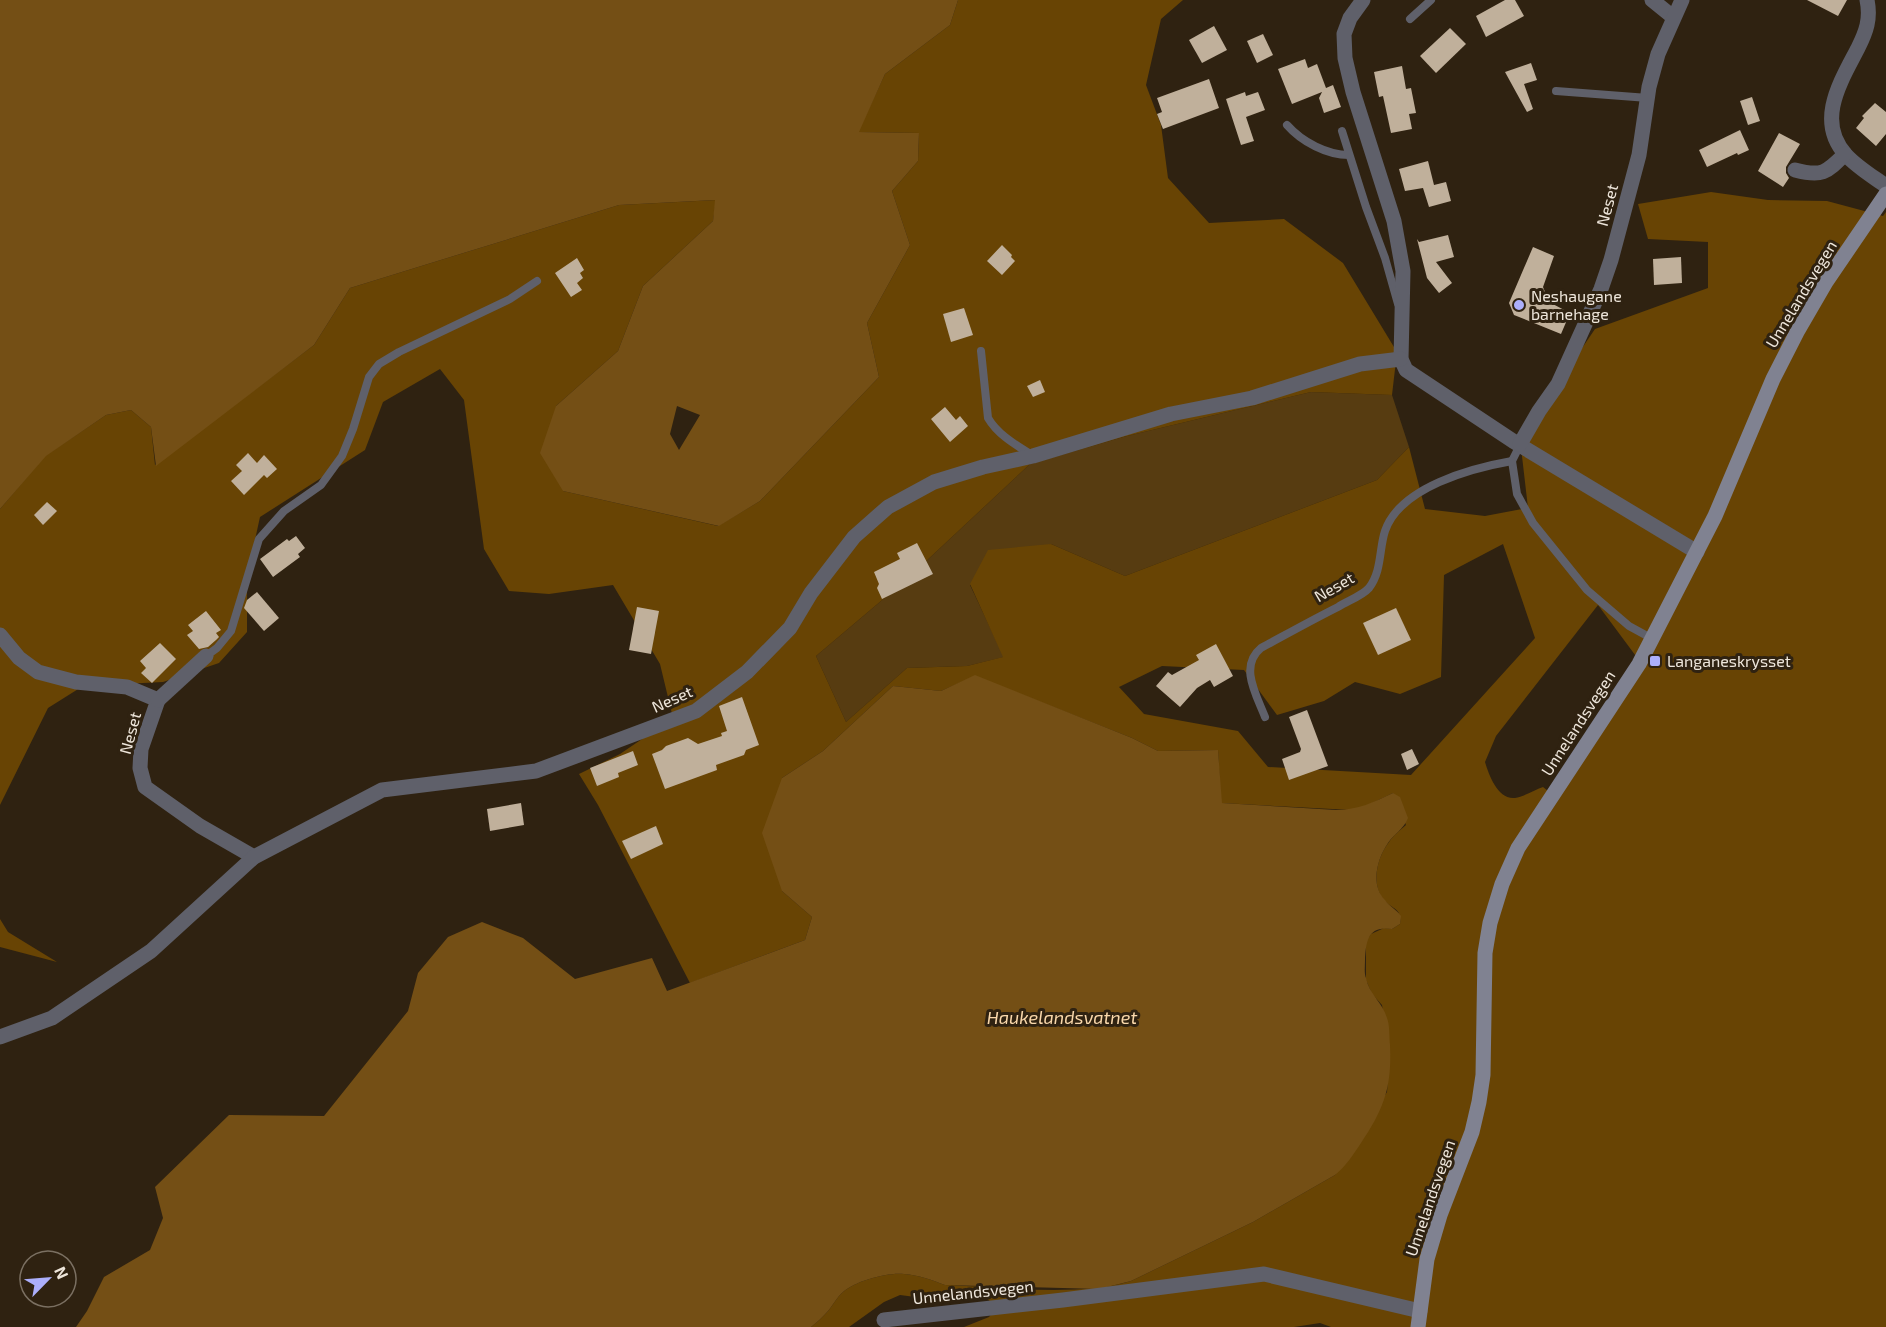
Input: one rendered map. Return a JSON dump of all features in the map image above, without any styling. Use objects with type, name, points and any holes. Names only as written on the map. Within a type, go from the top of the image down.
[{"type":"main road","name":"Unnelandsvegen","points":[[1418,1327],[1427,1259],[1440,1215],[1472,1132],[1479,1102],[1483,1075],[1485,953],[1490,923],[1502,885],[1518,848],[1633,672],[1715,516],[1773,379],[1797,332],[1826,282],[1886,194]]},
{"type":"street","points":[[1363,0],[1350,18],[1344,34],[1345,58],[1353,93],[1394,220],[1403,271],[1401,359],[1406,370],[1464,410],[1697,552]]},
{"type":"street","points":[[1652,0],[1673,18]]},
{"type":"street","name":"Neset","points":[[1520,444],[1558,384],[1601,289],[1639,155],[1658,54],[1682,0]]},
{"type":"street","points":[[1868,0],[1869,15],[1866,32],[1836,92],[1832,106],[1832,127],[1845,153],[1886,186]]},
{"type":"street","points":[[1795,170],[1820,173],[1831,168],[1845,153]]},
{"type":"street","name":"Neset","points":[[0,1037],[52,1018],[151,951],[254,857],[382,790],[537,771],[696,711],[747,672],[790,628],[811,593],[854,537],[888,507],[934,482],[983,467],[1033,456],[1171,414],[1252,398],[1360,363],[1401,359]]},
{"type":"street","name":"Neset","points":[[0,635],[18,658],[38,672],[76,682],[127,687],[158,700],[141,749],[140,768],[145,787],[200,826],[254,857]]},
{"type":"street","points":[[158,700],[206,656]]},
{"type":"street","name":"Unnelandsvegen","points":[[884,1320],[1264,1274],[1420,1311]]},
{"type":"lane","points":[[1410,19],[1431,0]]},
{"type":"lane","points":[[1556,91],[1648,98]]},
{"type":"lane","points":[[1287,125],[1315,147],[1349,155]]},
{"type":"lane","points":[[1342,131],[1385,258],[1403,323]]},
{"type":"lane","points":[[206,656],[217,648],[231,631],[259,539],[284,511],[321,485],[342,456],[369,377],[379,364],[399,352],[510,299],[537,281]]},
{"type":"lane","points":[[981,351],[988,418],[1001,434],[1033,456]]},
{"type":"lane","name":"Neset","points":[[1265,717],[1252,684],[1250,666],[1253,655],[1261,648],[1369,588],[1380,565],[1385,531],[1395,511],[1416,495],[1452,476],[1484,466],[1512,461],[1520,444]]},
{"type":"lane","points":[[1512,461],[1517,494],[1533,523],[1587,590],[1629,627],[1651,638]]},
{"type":"shaded area","points":[[958,0],[1183,0],[1161,19],[1146,85],[1161,125],[1168,178],[1209,223],[1284,219],[1343,263],[1397,352],[1392,395],[1311,392],[1123,437],[1030,464],[907,579],[816,656],[846,722],[907,668],[967,666],[1003,657],[970,584],[988,550],[1051,544],[1125,576],[1377,480],[1409,447],[1425,509],[1485,516],[1528,508],[1520,439],[1595,329],[1708,288],[1708,242],[1648,239],[1638,204],[1711,192],[1768,200],[1827,201],[1883,216],[1886,212],[1886,1327],[1331,1327],[1320,1323],[1294,1327],[964,1327],[989,1317],[995,1310],[992,1303],[985,1297],[962,1294],[923,1298],[900,1295],[884,1302],[849,1327],[811,1327],[848,1288],[889,1274],[914,1275],[945,1285],[1040,1290],[1088,1289],[1131,1281],[1253,1222],[1335,1175],[1387,1092],[1390,1052],[1382,1005],[1372,994],[1366,980],[1366,941],[1371,934],[1384,928],[1392,929],[1400,924],[1398,912],[1386,903],[1379,893],[1376,878],[1381,855],[1392,838],[1406,825],[1393,793],[1366,806],[1351,810],[1221,803],[1218,750],[1158,751],[1132,738],[975,676],[941,691],[893,686],[823,751],[782,778],[782,891],[812,917],[805,940],[690,983],[598,805],[579,774],[620,754],[673,718],[660,664],[613,585],[549,594],[509,591],[484,549],[464,400],[440,369],[383,402],[365,450],[260,517],[247,576],[247,632],[219,663],[163,682],[83,686],[48,708],[0,805],[0,509],[45,456],[106,415],[131,410],[151,427],[155,465],[314,345],[350,288],[619,205],[716,200],[713,221],[643,286],[618,351],[556,406],[563,491],[718,526],[760,501],[879,377],[867,323],[910,245],[892,191],[918,161],[919,133],[858,132],[885,74],[950,25]],"holes":[[[1503,544],[1535,638],[1411,775],[1268,767],[1238,731],[1144,714],[1119,687],[1162,666],[1244,670],[1277,715],[1324,701],[1355,682],[1400,694],[1441,677],[1444,575]],[[1598,605],[1644,667],[1548,791],[1543,787],[1515,798],[1509,798],[1495,786],[1485,762],[1496,736]]]},
{"type":"shaded area","points":[[1311,392],[1392,395],[1409,447],[1377,480],[1125,576],[1051,544],[970,585],[1004,657],[967,666],[907,668],[846,722],[816,656],[907,579],[1030,464],[1123,437]]},
{"type":"shaded area","points":[[0,919],[8,932],[57,962],[0,947]]},
{"type":"water","points":[[0,0],[958,0],[950,25],[885,74],[859,132],[919,133],[918,161],[892,191],[910,245],[867,323],[879,377],[760,501],[719,526],[563,491],[540,453],[556,406],[618,351],[643,286],[713,221],[715,200],[619,205],[350,288],[314,345],[156,466],[151,427],[131,410],[106,415],[46,456],[0,509]],"holes":[[[677,406],[700,415],[679,450],[670,434]]]},
{"type":"water","name":"Haukelandsvatnet","points":[[975,675],[1132,738],[1158,751],[1218,750],[1222,803],[1344,810],[1359,807],[1393,793],[1400,797],[1408,818],[1384,849],[1378,864],[1376,880],[1380,894],[1401,916],[1400,924],[1392,929],[1384,928],[1373,932],[1366,947],[1365,960],[1368,984],[1389,1024],[1388,1086],[1381,1108],[1369,1131],[1343,1168],[1335,1175],[1253,1222],[1131,1281],[1099,1289],[945,1285],[914,1275],[889,1274],[848,1288],[811,1327],[76,1327],[104,1277],[150,1250],[163,1218],[155,1187],[229,1115],[324,1116],[408,1011],[418,973],[448,937],[482,922],[523,938],[575,979],[652,958],[667,991],[805,940],[812,917],[782,891],[762,833],[782,778],[823,751],[893,686],[941,691]]},
{"type":"building","points":[[1505,0],[1515,0],[1524,16],[1486,37],[1476,16]]},
{"type":"building","points":[[1807,0],[1847,0],[1838,16]]},
{"type":"building","points":[[1214,26],[1227,50],[1202,63],[1189,40]]},
{"type":"building","points":[[1450,28],[1466,44],[1436,73],[1420,56]]},
{"type":"building","points":[[1263,34],[1273,55],[1257,63],[1247,41]]},
{"type":"building","points":[[1305,59],[1308,68],[1317,64],[1326,88],[1333,85],[1341,107],[1324,113],[1319,98],[1322,92],[1292,104],[1278,69]]},
{"type":"building","points":[[1531,63],[1537,80],[1524,84],[1533,109],[1527,112],[1505,72]]},
{"type":"building","points":[[1402,66],[1406,89],[1411,88],[1416,113],[1409,114],[1412,129],[1391,133],[1383,96],[1379,97],[1374,72]]},
{"type":"building","points":[[1209,79],[1219,108],[1163,129],[1157,114],[1162,112],[1157,98]]},
{"type":"building","points":[[1245,92],[1246,96],[1258,92],[1265,110],[1246,117],[1254,141],[1241,145],[1226,99]]},
{"type":"building","points":[[1752,97],[1760,121],[1748,125],[1740,101]]},
{"type":"building","points":[[1875,103],[1886,112],[1886,134],[1876,146],[1856,128],[1864,118],[1862,116]]},
{"type":"building","points":[[1740,130],[1749,150],[1707,167],[1699,150]]},
{"type":"building","points":[[1779,133],[1800,144],[1786,167],[1789,178],[1783,187],[1758,171]]},
{"type":"building","points":[[1428,161],[1434,185],[1446,182],[1451,201],[1429,207],[1423,188],[1405,191],[1399,169]]},
{"type":"building","points":[[1448,235],[1454,257],[1436,262],[1452,283],[1439,293],[1427,278],[1417,239],[1419,242]]},
{"type":"building","points":[[1002,245],[1015,261],[1002,275],[987,261]]},
{"type":"building","points":[[1533,247],[1554,256],[1543,287],[1549,302],[1570,313],[1561,334],[1514,315],[1509,303]]},
{"type":"building","points":[[1681,257],[1682,283],[1654,285],[1653,259]]},
{"type":"building","points":[[577,258],[584,270],[580,273],[583,278],[577,283],[582,290],[571,297],[555,273]]},
{"type":"building","points":[[964,308],[973,335],[951,342],[943,314]]},
{"type":"building","points":[[1040,380],[1045,392],[1033,397],[1027,386]]},
{"type":"building","points":[[945,407],[956,420],[960,416],[968,426],[950,442],[931,419]]},
{"type":"building","points":[[248,453],[257,463],[264,455],[277,469],[267,478],[264,475],[244,495],[231,481],[242,471],[236,465]]},
{"type":"building","points":[[47,502],[57,511],[43,525],[34,515]]},
{"type":"building","points":[[296,536],[305,548],[298,554],[300,557],[273,577],[260,559],[287,539],[289,541]]},
{"type":"building","points":[[917,543],[933,574],[882,599],[874,572],[900,559],[897,553]]},
{"type":"building","points":[[257,592],[279,618],[264,631],[244,608],[247,600]]},
{"type":"building","points":[[637,607],[659,611],[651,654],[629,650]]},
{"type":"building","points":[[1396,608],[1411,640],[1378,655],[1363,623]]},
{"type":"building","points":[[206,611],[221,630],[216,633],[219,637],[208,647],[199,649],[187,635],[193,631],[188,625]]},
{"type":"building","points":[[160,643],[176,659],[152,683],[141,673],[146,668],[140,661]]},
{"type":"building","points":[[1216,644],[1233,676],[1214,687],[1210,680],[1197,688],[1180,707],[1156,686],[1168,672],[1172,675],[1199,660],[1196,655]]},
{"type":"building","points":[[742,697],[759,745],[746,750],[744,755],[716,765],[717,770],[665,789],[652,754],[688,738],[698,744],[722,736],[721,733],[727,731],[719,706]]},
{"type":"building","points":[[1307,710],[1328,766],[1289,780],[1282,759],[1300,752],[1301,749],[1289,717]]},
{"type":"building","points":[[1412,749],[1419,764],[1407,770],[1401,754]]},
{"type":"building","points":[[633,751],[638,765],[618,773],[619,777],[597,786],[590,768]]},
{"type":"building","points":[[521,803],[524,825],[490,831],[487,809]]},
{"type":"building","points":[[656,826],[663,844],[631,859],[622,841]]},
{"type":"place","name":"Neshaugane barnehage","points":[[1519,305]]},
{"type":"place","name":"Langaneskrysset","points":[[1655,661]]}]
